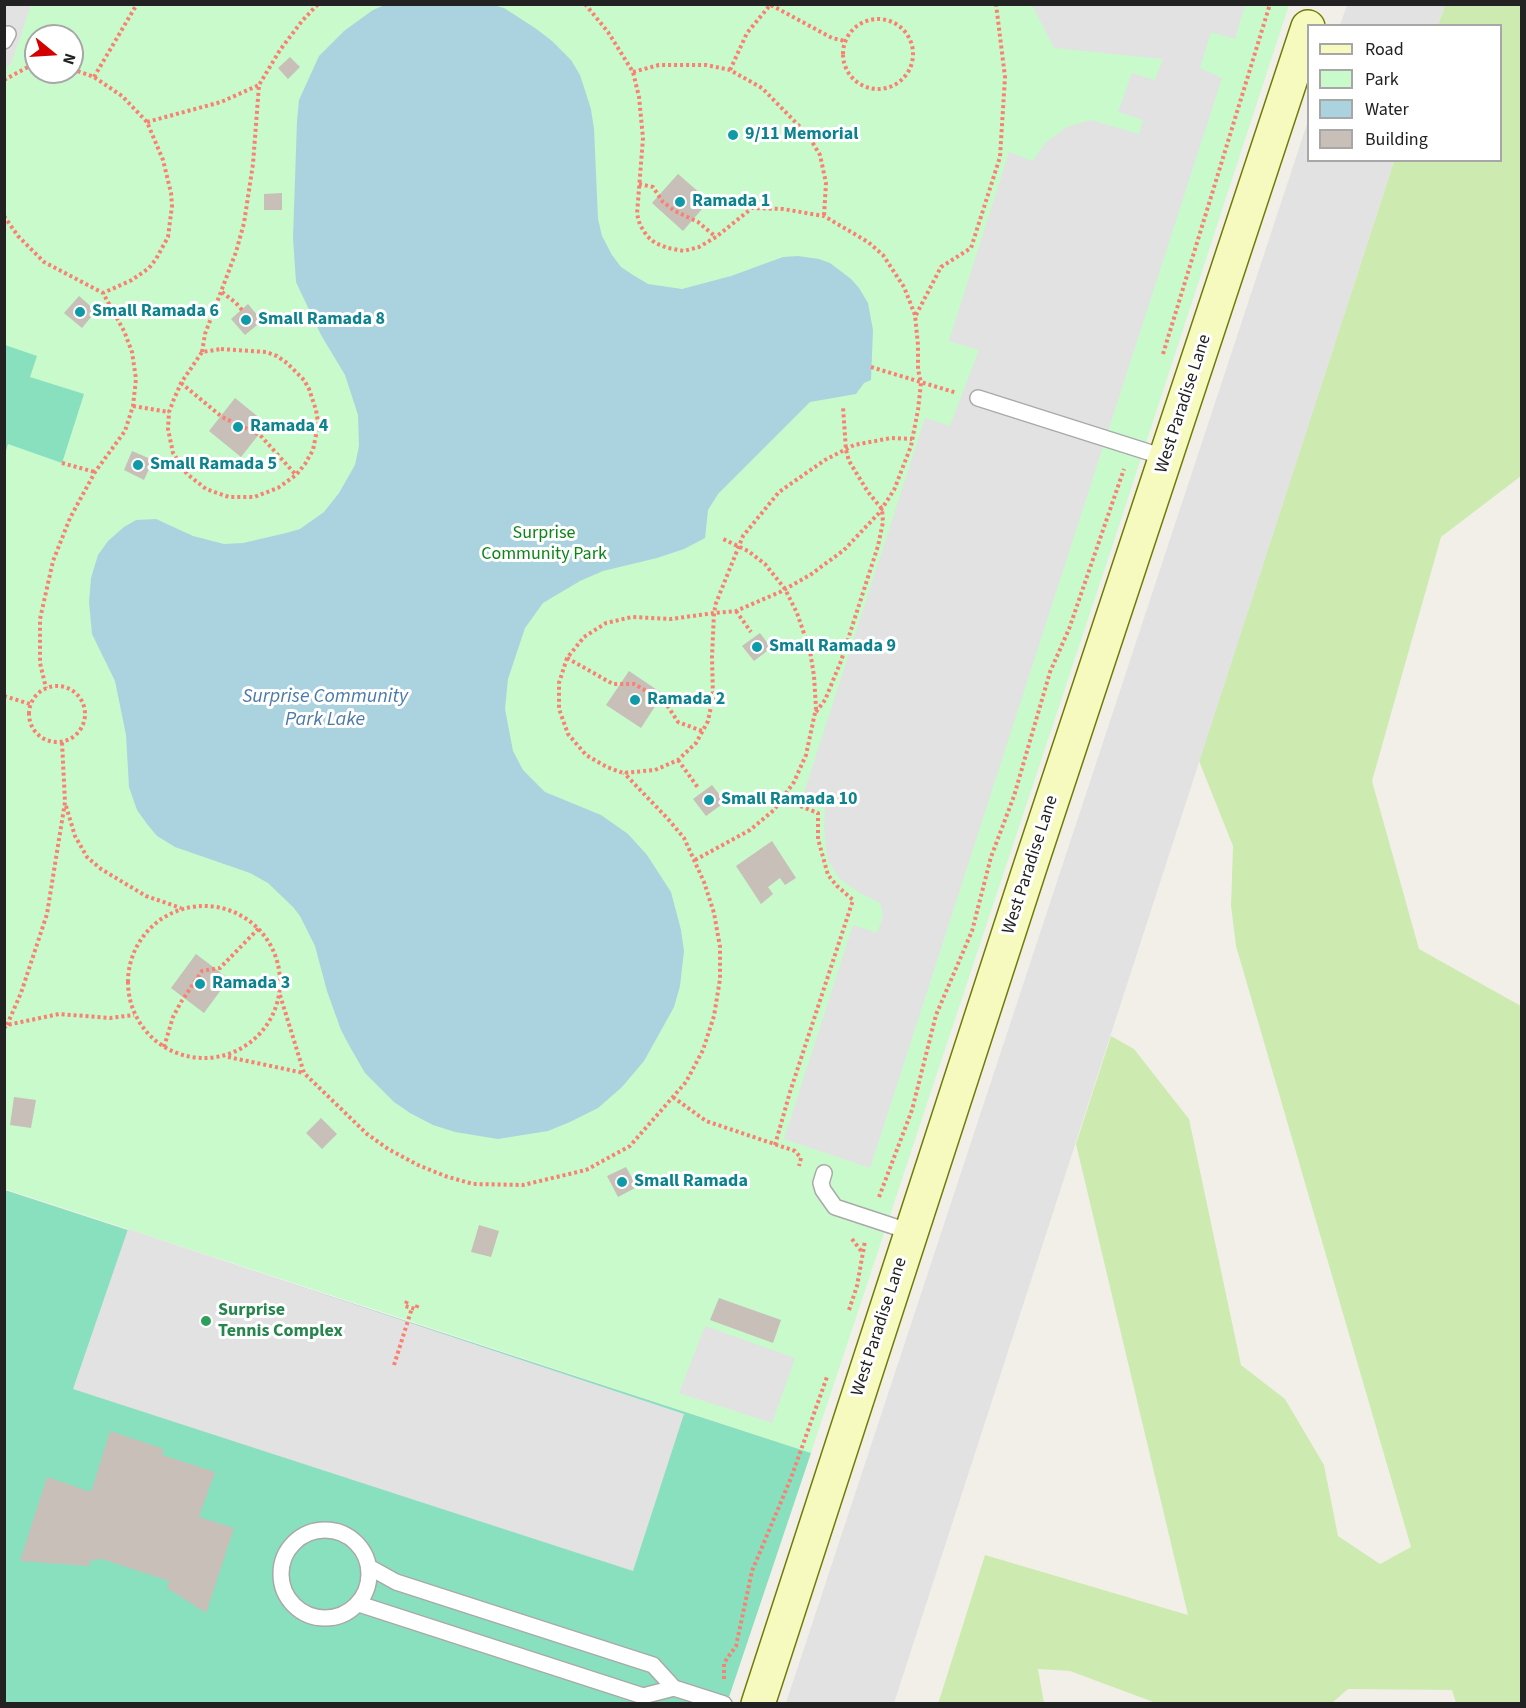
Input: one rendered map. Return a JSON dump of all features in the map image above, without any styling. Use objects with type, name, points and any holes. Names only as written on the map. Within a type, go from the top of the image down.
[{"type":"street","name":"West Paradise Lane","points":[[1310,24],[1316,4]]},
{"type":"street","name":"West Paradise Lane","points":[[758,1704],[1027,876],[1307,32]]},
{"type":"lane","points":[[978,398],[1167,458]]},
{"type":"lane","points":[[824,1173],[821,1183],[823,1190],[835,1207],[911,1232]]},
{"type":"lane","points":[[323,1529],[338,1531],[349,1536],[358,1544],[369,1567],[366,1591],[359,1604],[348,1613],[335,1618],[320,1619],[294,1606],[281,1580],[282,1566],[287,1552],[296,1540],[309,1532],[323,1529]]},
{"type":"lane","points":[[369,1567],[396,1582],[653,1665],[674,1688],[720,1702]]},
{"type":"lane","points":[[359,1604],[643,1696],[674,1688]]},
{"type":"path","points":[[94,77],[137,4]]},
{"type":"path","points":[[202,352],[221,349],[266,352],[287,363],[304,380],[313,400],[318,422],[313,450],[296,475],[278,488],[254,497],[229,497],[206,489],[187,474],[173,453],[168,429],[169,412],[181,383],[202,352],[206,334],[237,252],[253,164],[259,85],[280,50],[318,4]]},
{"type":"path","points":[[280,995],[304,1072],[367,1134],[388,1149],[418,1165],[473,1184],[523,1185],[586,1170],[630,1146],[686,1082],[703,1050],[714,1016],[720,979],[720,947],[714,913],[695,860],[684,838],[623,773],[607,767],[586,754],[568,734],[559,710],[559,683],[567,658],[584,637],[606,623],[632,617],[671,619],[736,611],[810,575],[844,550],[882,509],[894,490],[912,439],[921,383],[915,315],[904,287],[883,255],[868,242],[824,216],[783,208],[752,207],[716,237],[699,247],[684,251],[668,248],[655,243],[647,236],[640,225],[637,214],[643,126],[633,72],[608,32],[585,4]]},
{"type":"path","points":[[915,315],[941,267],[971,248],[1000,157],[1005,77],[996,4]]},
{"type":"path","points":[[1162,357],[1270,4]]},
{"type":"path","points":[[730,70],[747,33],[771,5],[832,38],[845,41]]},
{"type":"path","points":[[872,18],[884,18],[896,22],[911,41],[914,52],[912,65],[898,83],[888,88],[866,87],[856,82],[848,74],[843,63],[842,52],[845,41],[851,30],[872,18]]},
{"type":"path","points":[[633,72],[659,65],[706,65],[730,70],[762,88],[808,135],[820,155],[826,183],[824,216]]},
{"type":"path","points":[[4,80],[24,69]]},
{"type":"path","points":[[84,73],[94,77],[122,96],[147,122],[163,160],[171,193],[172,206],[168,237],[156,259],[149,268],[132,280],[103,293]]},
{"type":"path","points":[[147,122],[221,102],[259,85]]},
{"type":"path","points":[[639,184],[653,187],[663,202],[675,211],[698,222],[716,237]]},
{"type":"path","points":[[4,216],[18,236],[44,262],[103,293],[124,331],[132,352],[136,379],[133,406],[125,431],[95,472],[70,519],[53,561],[40,619],[40,663],[46,688]]},
{"type":"path","points":[[222,292],[242,310]]},
{"type":"path","points":[[871,367],[978,398]]},
{"type":"path","points":[[181,383],[222,417],[260,435],[296,475]]},
{"type":"path","points":[[133,406],[169,412]]},
{"type":"path","points":[[815,713],[825,700],[841,661],[884,522],[882,509],[856,474],[846,450],[843,407]]},
{"type":"path","points":[[623,773],[655,770],[678,760],[696,743],[708,721],[713,697],[712,657],[716,603],[738,546],[755,519],[779,492],[816,466],[854,445],[891,438],[912,439]]},
{"type":"path","points":[[847,1317],[857,1286],[866,1232],[886,1172],[912,1110],[936,1015],[972,931],[991,857],[1014,796],[1050,672],[1068,629],[1131,447]]},
{"type":"path","points":[[62,463],[95,472]]},
{"type":"path","points":[[695,860],[750,830],[774,810],[794,782],[806,755],[815,713],[814,676],[810,651],[785,589],[765,564],[721,538]]},
{"type":"path","points":[[736,611],[751,632]]},
{"type":"path","points":[[567,658],[613,684],[634,684],[665,702],[678,722],[702,731]]},
{"type":"path","points":[[62,686],[71,689],[83,702],[86,710],[85,719],[78,734],[62,742],[43,739],[35,733],[30,724],[28,714],[30,704],[35,696],[46,688],[62,686]]},
{"type":"path","points":[[4,696],[30,704]]},
{"type":"path","points":[[6,1027],[21,993],[47,914],[65,802],[62,742]]},
{"type":"path","points":[[678,760],[699,789]]},
{"type":"path","points":[[775,1145],[853,900],[828,875],[818,839],[818,813],[782,799]]},
{"type":"path","points":[[65,802],[75,836],[87,856],[101,869],[146,896],[183,909]]},
{"type":"path","points":[[227,1057],[254,1040],[263,1031],[275,1012],[280,995],[276,954],[259,928],[243,915],[218,906],[201,905],[167,914],[148,930],[133,951],[128,972],[129,999],[134,1015],[148,1034],[164,1047],[187,1057],[227,1057],[304,1072]]},
{"type":"path","points":[[164,1047],[173,1017],[202,971],[220,968],[259,928]]},
{"type":"path","points":[[6,1027],[59,1014],[110,1018],[134,1015]]},
{"type":"path","points":[[673,1097],[706,1121],[795,1151],[801,1158],[798,1172]]},
{"type":"path","points":[[847,1235],[856,1242],[862,1253]]},
{"type":"path","points":[[407,1301],[405,1306],[412,1308],[416,1309],[418,1304]]},
{"type":"path","points":[[394,1365],[412,1308]]},
{"type":"path","points":[[720,1702],[725,1674],[724,1663],[736,1646],[752,1571],[791,1478],[830,1369]]},
{"type":"green space","name":"Surprise Community Park","points":[[5,5],[1289,5],[1116,535],[811,1453],[5,1189]]},
{"type":"green space","points":[[1445,5],[1521,5],[1521,476],[1441,537],[1372,781],[1419,949],[1521,1006],[1521,1703],[1456,1703],[1452,1690],[1348,1689],[1332,1703],[1156,1703],[1070,1671],[1038,1669],[1044,1703],[938,1704],[985,1555],[1188,1615],[1076,1144],[1111,1036],[1134,1049],[1189,1119],[1241,1365],[1285,1399],[1324,1465],[1338,1536],[1380,1564],[1411,1547],[1236,946],[1231,906],[1233,846],[1199,761],[1394,162],[1502,162],[1502,24],[1438,24]]},
{"type":"green space","points":[[5,345],[37,356],[30,377],[84,394],[62,463],[8,444],[5,454]]},
{"type":"green space","name":"Surprise Tennis Complex","points":[[5,1190],[811,1453],[727,1703],[5,1704]]},
{"type":"shaded area","points":[[1347,4],[1445,5],[1438,24],[1340,24]]},
{"type":"shaded area","points":[[5,5],[31,5],[12,61],[5,70]]},
{"type":"shaded area","points":[[1032,5],[1245,5],[1235,39],[1211,32],[1200,68],[1222,78],[870,1168],[784,1139],[853,925],[877,933],[883,916],[880,903],[860,893],[839,878],[828,860],[824,831],[825,806],[802,799],[925,418],[950,426],[979,350],[949,341],[1009,152],[1033,161],[1045,143],[1067,127],[1091,120],[1139,134],[1143,120],[1118,112],[1132,73],[1155,80],[1163,59],[1054,48]]},
{"type":"shaded area","points":[[1307,124],[1307,162],[1394,162],[894,1703],[786,1703]]},
{"type":"shaded area","points":[[128,1229],[684,1414],[633,1571],[73,1389]]},
{"type":"shaded area","points":[[705,1326],[795,1358],[772,1423],[679,1393]]},
{"type":"water","name":"Surprise Community Park Lake","points":[[385,5],[493,5],[504,8],[552,41],[571,60],[580,75],[591,109],[598,219],[602,236],[621,267],[633,275],[648,284],[682,289],[731,276],[783,257],[798,256],[819,259],[830,263],[859,288],[868,303],[873,330],[871,380],[864,383],[856,394],[810,402],[718,494],[708,510],[705,538],[684,549],[603,571],[580,581],[543,603],[525,628],[508,679],[505,709],[513,751],[523,770],[545,792],[601,815],[628,834],[647,855],[671,892],[684,951],[680,986],[674,1007],[644,1061],[622,1087],[598,1108],[570,1122],[548,1131],[498,1139],[455,1132],[433,1125],[394,1102],[365,1073],[341,1030],[327,991],[315,946],[293,907],[268,883],[250,873],[175,847],[157,836],[147,824],[137,810],[129,787],[126,735],[115,681],[92,634],[89,602],[91,578],[98,555],[108,541],[124,527],[136,520],[156,519],[193,536],[224,544],[243,543],[286,533],[300,529],[324,512],[339,493],[355,465],[359,446],[358,415],[345,375],[321,335],[296,282],[293,238],[297,121],[299,100],[319,56],[344,31],[373,10]]},
{"type":"building","points":[[290,57],[300,67],[288,79],[278,68]]},
{"type":"building","name":"Ramada 1","points":[[678,174],[709,201],[683,231],[652,203]]},
{"type":"building","points":[[282,193],[282,210],[264,210],[264,194]]},
{"type":"building","name":"Small Ramada 6","points":[[79,296],[96,311],[82,328],[64,313]]},
{"type":"building","name":"Small Ramada 8","points":[[248,304],[262,321],[245,335],[231,319]]},
{"type":"building","name":"Ramada 4","points":[[235,398],[267,424],[241,457],[209,431]]},
{"type":"building","name":"Small Ramada 5","points":[[132,451],[153,460],[144,480],[124,470]]},
{"type":"building","name":"Small Ramada 9","points":[[760,633],[771,648],[754,661],[742,646]]},
{"type":"building","name":"Ramada 2","points":[[629,671],[663,694],[641,728],[606,705]]},
{"type":"building","name":"Small Ramada 10","points":[[712,785],[725,802],[706,816],[693,799]]},
{"type":"building","points":[[772,841],[796,878],[785,885],[780,878],[768,887],[773,894],[761,904],[736,866]]},
{"type":"building","name":"Ramada 3","points":[[196,954],[229,979],[204,1013],[171,988]]},
{"type":"building","points":[[14,1097],[36,1100],[31,1128],[10,1125]]},
{"type":"building","points":[[321,1118],[337,1134],[322,1149],[306,1133]]},
{"type":"building","name":"Small Ramada","points":[[626,1167],[637,1187],[618,1197],[607,1176]]},
{"type":"building","points":[[479,1225],[499,1231],[491,1257],[471,1252]]},
{"type":"building","points":[[719,1298],[781,1320],[773,1343],[710,1320]]},
{"type":"building","points":[[110,1431],[164,1449],[162,1455],[215,1472],[199,1517],[234,1528],[206,1613],[167,1588],[169,1581],[102,1559],[90,1561],[89,1566],[20,1561],[47,1477],[91,1492]]},
{"type":"place","name":"9/11 Memorial","points":[[733,135]]},
{"type":"place","name":"Ramada 1","points":[[680,202]]},
{"type":"place","name":"Small Ramada 6","points":[[80,312]]},
{"type":"place","name":"Small Ramada 8","points":[[246,320]]},
{"type":"place","name":"Ramada 4","points":[[238,427]]},
{"type":"place","name":"Small Ramada 5","points":[[138,465]]},
{"type":"place","name":"Small Ramada 9","points":[[757,647]]},
{"type":"place","name":"Ramada 2","points":[[635,700]]},
{"type":"place","name":"Small Ramada 10","points":[[709,800]]},
{"type":"place","name":"Ramada 3","points":[[200,984]]},
{"type":"place","name":"Small Ramada","points":[[622,1182]]},
{"type":"place","name":"Surprise Tennis Complex","points":[[206,1321]]}]
